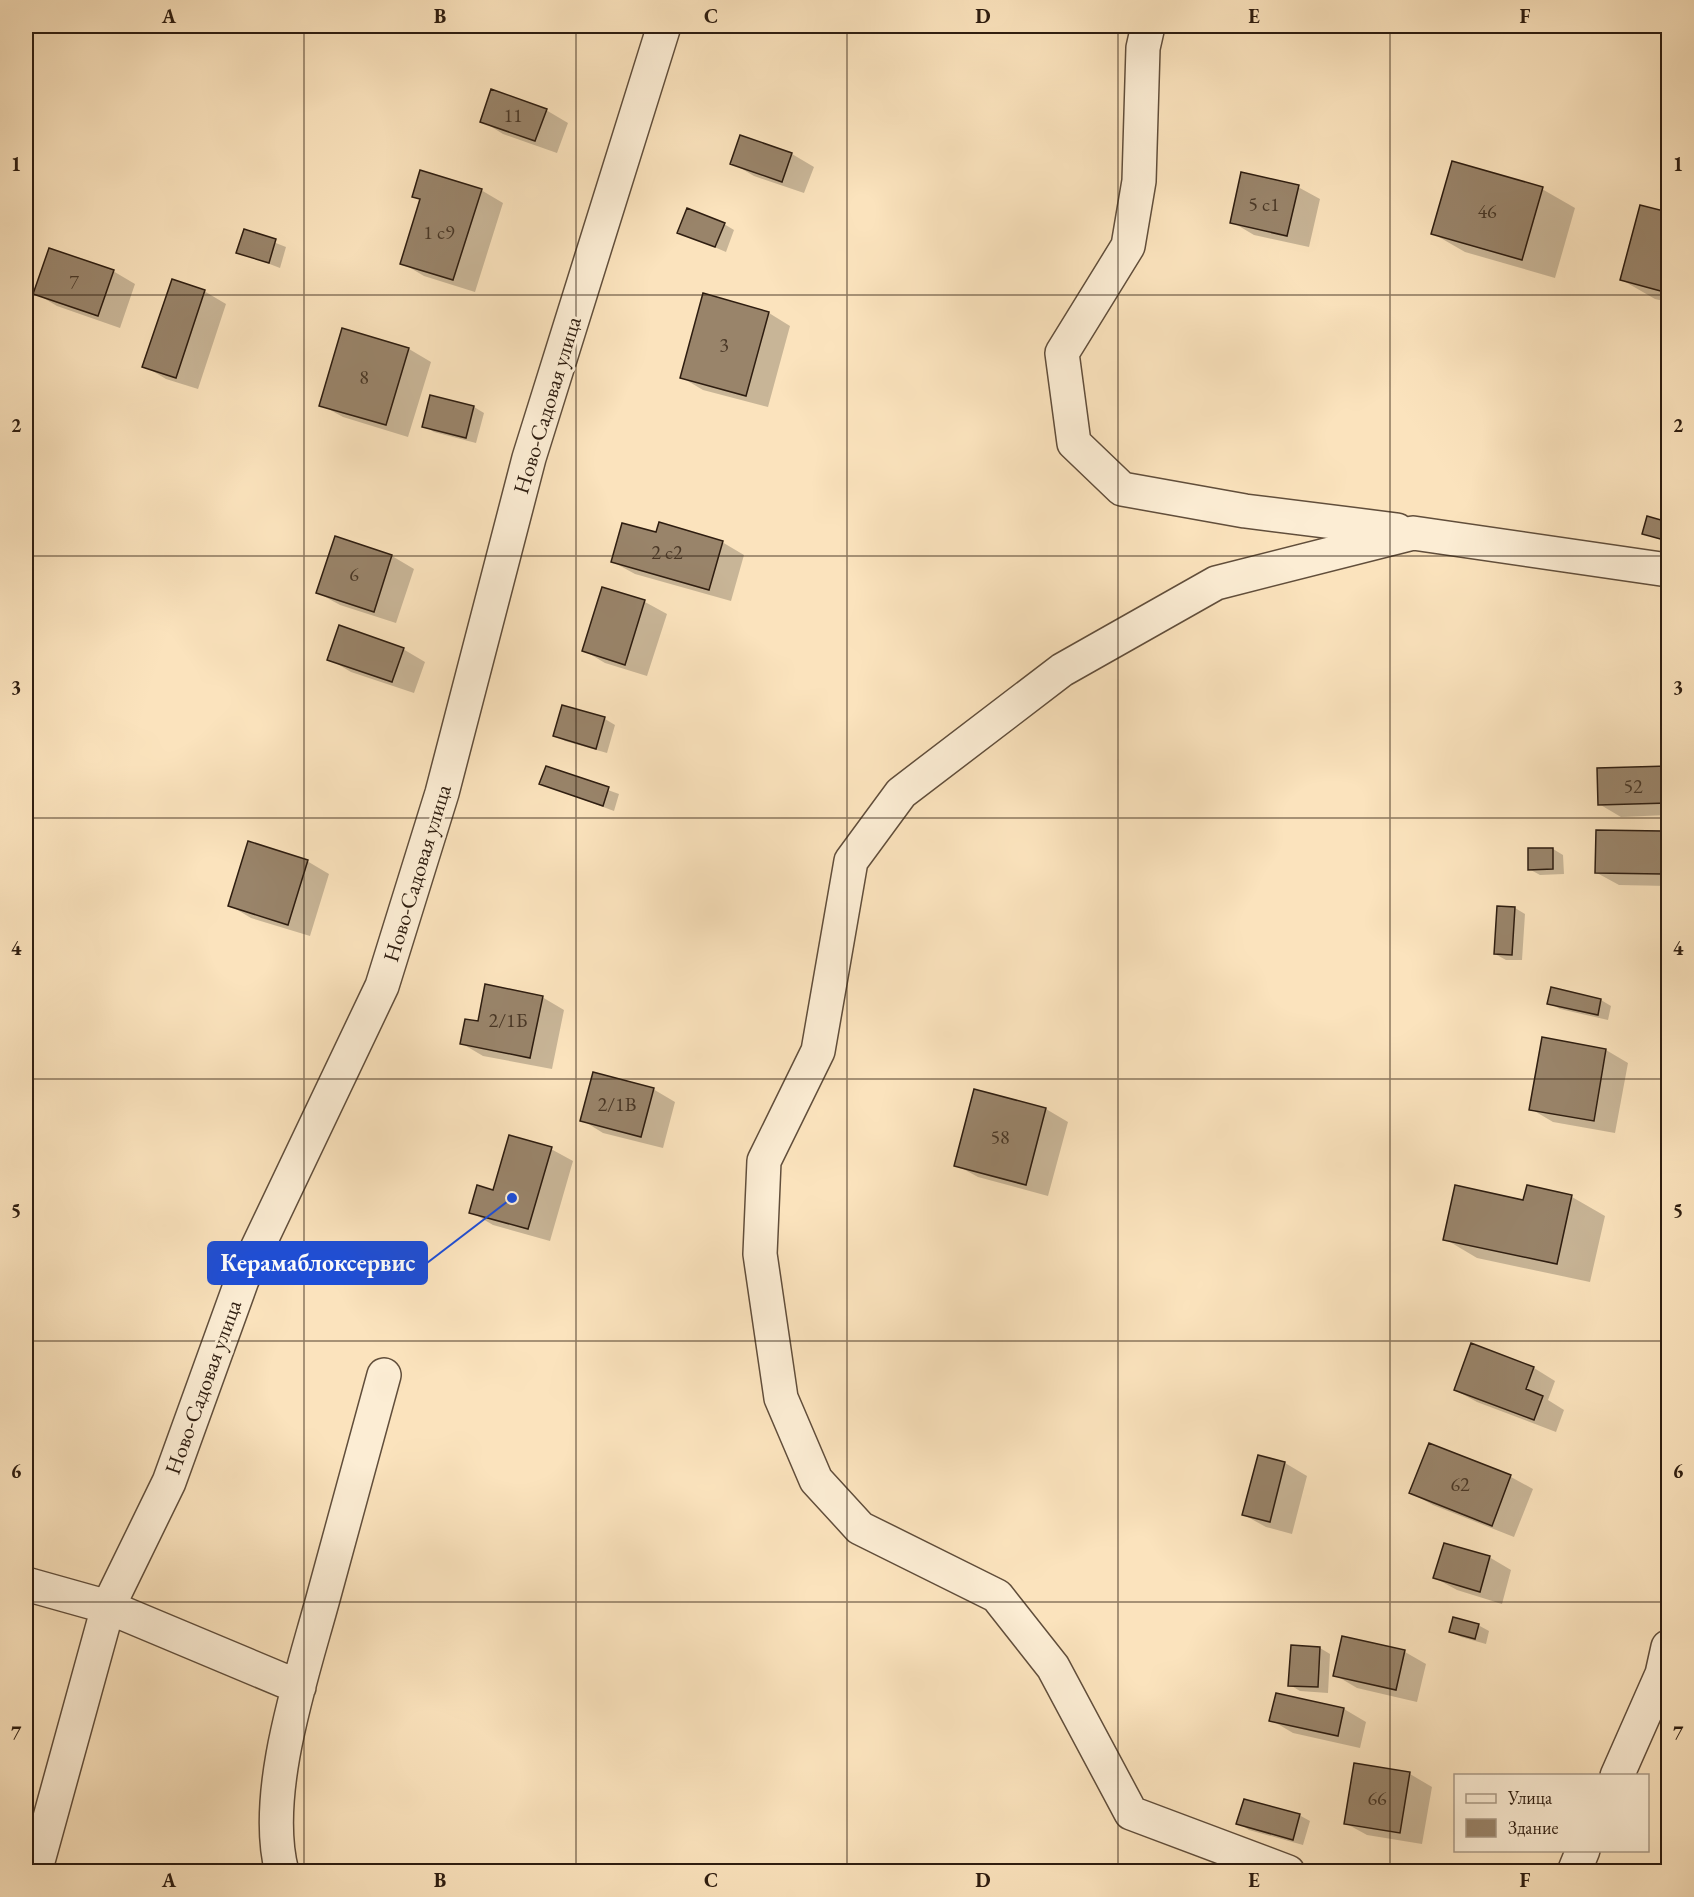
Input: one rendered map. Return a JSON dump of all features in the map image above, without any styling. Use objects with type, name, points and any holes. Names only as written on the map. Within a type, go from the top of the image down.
[{"type":"street","name":"Ново-Садовая улица","points":[[35,1872],[108,1607],[169,1482],[242,1280],[382,986],[442,793],[530,458],[664,26]]},
{"type":"street","points":[[1148,26],[1143,48],[1139,181],[1128,246],[1062,353],[1074,443],[1122,489],[1245,512],[1413,532],[1668,570]]},
{"type":"street","points":[[1288,1872],[1131,1813],[1053,1667],[997,1596],[860,1528],[816,1480],[780,1398],[760,1254],[764,1161],[818,1051],[851,861],[901,793],[1062,670],[1216,584],[1413,532]]},
{"type":"street","points":[[282,1872],[278,1857],[278,1788],[299,1687],[384,1375]]},
{"type":"street","points":[[26,1584],[108,1607],[299,1687]]},
{"type":"street","points":[[1618,1774],[1662,1674],[1668,1647]]},
{"type":"street","points":[[1574,1872],[1583,1852]]},
{"type":"building","points":[[491,89],[547,109],[535,141],[480,122]]},
{"type":"building","points":[[740,135],[792,153],[782,182],[730,164]]},
{"type":"building","points":[[1452,161],[1543,187],[1522,260],[1431,234]]},
{"type":"building","points":[[420,170],[482,189],[453,280],[400,264],[420,199],[412,197]]},
{"type":"building","points":[[1241,172],[1299,185],[1287,236],[1230,223]]},
{"type":"building","points":[[1640,205],[1668,212],[1668,293],[1620,280]]},
{"type":"building","points":[[687,208],[725,223],[715,247],[677,233]]},
{"type":"building","points":[[244,229],[276,239],[269,263],[236,253]]},
{"type":"building","points":[[49,248],[114,270],[98,316],[33,294]]},
{"type":"building","points":[[172,279],[205,290],[176,378],[142,367]]},
{"type":"building","points":[[703,293],[769,312],[746,396],[680,378]]},
{"type":"building","points":[[342,328],[409,348],[386,425],[319,406]]},
{"type":"building","points":[[430,395],[474,406],[466,438],[422,427]]},
{"type":"building","points":[[1647,516],[1668,522],[1668,541],[1642,534]]},
{"type":"building","points":[[659,522],[723,541],[709,590],[611,562],[622,523],[656,532]]},
{"type":"building","points":[[335,536],[392,555],[374,612],[316,593]]},
{"type":"building","points":[[602,587],[645,600],[625,665],[582,651]]},
{"type":"building","points":[[339,625],[404,648],[392,682],[327,660]]},
{"type":"building","points":[[562,705],[605,717],[596,749],[553,736]]},
{"type":"building","points":[[546,766],[609,787],[603,806],[539,784]]},
{"type":"building","points":[[1668,766],[1668,803],[1598,805],[1597,768]]},
{"type":"building","points":[[1596,830],[1662,831],[1662,874],[1595,873]]},
{"type":"building","points":[[248,841],[308,860],[288,925],[228,906]]},
{"type":"building","points":[[1528,848],[1553,848],[1553,869],[1528,870]]},
{"type":"building","points":[[1497,906],[1515,907],[1512,955],[1494,954]]},
{"type":"building","points":[[485,984],[543,996],[530,1058],[460,1044],[465,1019],[478,1021]]},
{"type":"building","points":[[1551,987],[1601,999],[1598,1015],[1547,1004]]},
{"type":"building","points":[[1542,1037],[1606,1049],[1594,1121],[1529,1110]]},
{"type":"building","points":[[593,1072],[654,1088],[641,1137],[580,1121]]},
{"type":"building","points":[[974,1089],[1046,1108],[1026,1185],[954,1166]]},
{"type":"building","points":[[509,1135],[552,1147],[528,1229],[469,1213],[477,1185],[493,1190]]},
{"type":"building","points":[[1455,1185],[1523,1200],[1527,1185],[1572,1195],[1557,1264],[1443,1240]]},
{"type":"building","points":[[1471,1343],[1534,1367],[1526,1389],[1543,1396],[1534,1420],[1454,1390]]},
{"type":"building","points":[[1429,1443],[1511,1475],[1492,1526],[1409,1493]]},
{"type":"building","points":[[1258,1455],[1285,1462],[1270,1522],[1242,1515]]},
{"type":"building","points":[[1444,1543],[1490,1556],[1480,1592],[1433,1578]]},
{"type":"building","points":[[1453,1617],[1479,1624],[1475,1639],[1449,1632]]},
{"type":"building","points":[[1342,1636],[1405,1650],[1396,1690],[1333,1676]]},
{"type":"building","points":[[1291,1645],[1320,1647],[1318,1687],[1288,1686]]},
{"type":"building","points":[[1276,1693],[1344,1708],[1338,1736],[1269,1721]]},
{"type":"building","points":[[1354,1763],[1410,1772],[1400,1833],[1344,1824]]},
{"type":"building","points":[[1244,1799],[1300,1814],[1293,1840],[1236,1824]]},
{"type":"place","name":"Керамаблоксервис","points":[[512,1198]]}]
